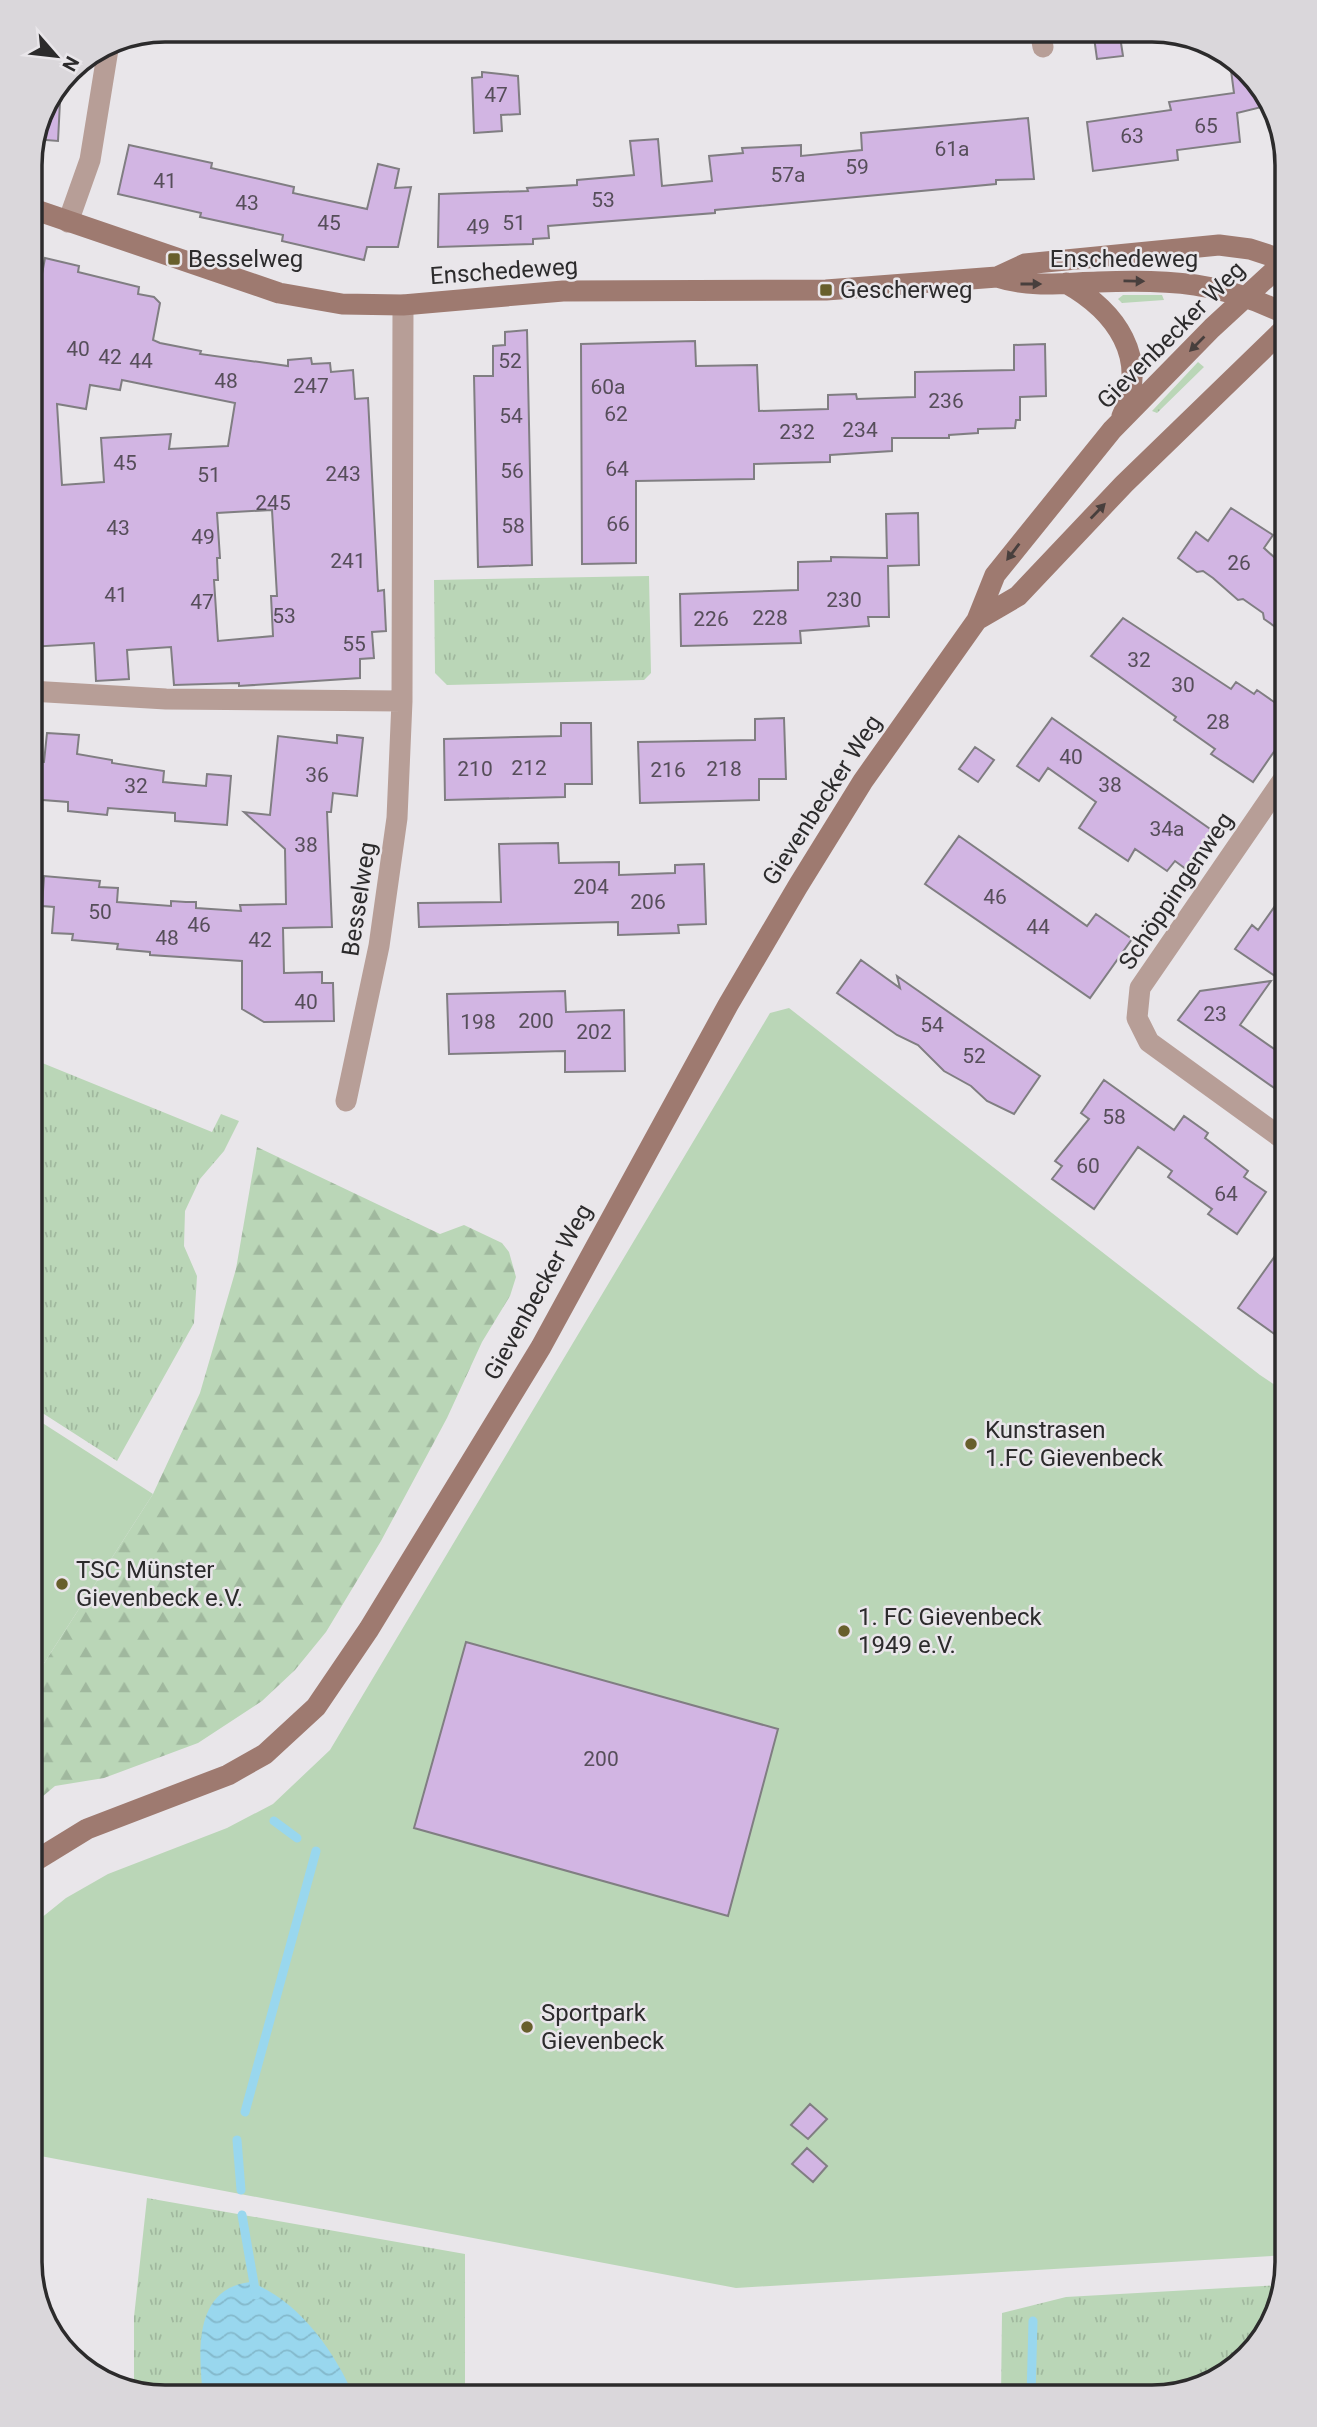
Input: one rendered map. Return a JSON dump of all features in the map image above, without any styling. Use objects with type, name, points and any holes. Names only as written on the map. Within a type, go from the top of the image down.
[{"type":"main road","name":"Enschedeweg","points":[[42,212],[279,293],[342,304],[403,305],[563,291],[826,290],[997,277],[1027,285],[1197,283],[1246,296],[1275,309]]},
{"type":"main road","name":"Enschedeweg","points":[[997,277],[1026,264],[1219,245],[1250,248],[1275,256]]},
{"type":"main road","name":"Gievenbecker Weg","points":[[42,1857],[87,1829],[198,1788],[237,1770],[265,1754],[316,1707],[369,1629],[541,1346],[728,1006],[798,886],[870,771],[977,620],[995,576],[1118,424],[1275,271]]},
{"type":"main road","points":[[1066,283],[1106,310],[1126,345],[1130,380],[1118,424]]},
{"type":"main road","name":"Gievenbecker Weg","points":[[977,620],[1018,596],[1124,484],[1275,338]]},
{"type":"street","points":[[68,222],[90,160],[107,57]]},
{"type":"street","name":"Besselweg","points":[[346,1101],[379,946],[397,818],[402,701],[403,305]]},
{"type":"street","points":[[42,692],[166,699],[402,701]]},
{"type":"street","name":"Schöppingenweg","points":[[1275,791],[1140,988],[1137,1018],[1149,1042],[1275,1133]]},
{"type":"green space","points":[[1123,295],[1162,295],[1164,300],[1122,303],[1118,299]]},
{"type":"green space","points":[[1198,362],[1204,367],[1157,413],[1152,411]]},
{"type":"green space","points":[[649,576],[651,673],[644,680],[447,685],[435,673],[434,580]]},
{"type":"green space","name":"1. FC Gievenbeck 1949 e.V.","points":[[789,1008],[1275,1385],[1275,2256],[736,2288],[42,2156],[42,1917],[66,1898],[108,1874],[227,1828],[273,1804],[330,1750],[770,1013]]},
{"type":"green space","points":[[42,1063],[212,1132],[221,1114],[239,1121],[224,1151],[200,1179],[185,1211],[184,1246],[197,1276],[194,1323],[117,1461],[42,1413]]},
{"type":"green space","points":[[257,1147],[440,1234],[464,1225],[502,1243],[509,1252],[516,1277],[510,1296],[482,1342],[447,1418],[381,1541],[326,1632],[295,1670],[262,1701],[198,1743],[104,1778],[55,1786],[42,1797],[42,1666],[153,1494],[200,1393],[236,1269]]},
{"type":"green space","name":"TSC Münster Gievenbeck e.V.","points":[[42,1423],[153,1494],[42,1666]]},
{"type":"green space","points":[[147,2198],[465,2254],[465,2385],[141,2383],[134,2381],[134,2317]]},
{"type":"green space","points":[[1273,2285],[1266,2309],[1250,2337],[1227,2360],[1199,2376],[1160,2385],[1001,2385],[1002,2313],[1066,2297]]},
{"type":"water","points":[[250,2282],[284,2301],[313,2329],[348,2385],[202,2385],[200,2362],[203,2326],[218,2297],[231,2287]]},
{"type":"building","points":[[1095,42],[1121,42],[1123,56],[1097,59]]},
{"type":"building","points":[[482,72],[518,76],[520,114],[501,115],[502,131],[474,133],[472,78],[482,77]]},
{"type":"building","points":[[1231,72],[1250,90],[1260,107],[1237,113],[1240,142],[1177,150],[1178,160],[1093,171],[1087,122],[1171,110],[1169,102],[1234,93]]},
{"type":"building","points":[[60,102],[58,141],[45,140],[46,133]]},
{"type":"building","points":[[1028,118],[1034,179],[996,180],[996,184],[715,210],[715,213],[548,226],[549,238],[533,239],[533,244],[438,247],[439,194],[528,191],[527,188],[577,185],[577,180],[634,175],[630,141],[658,139],[662,186],[712,181],[709,156],[743,153],[742,148],[801,145],[801,156],[862,150],[861,133]]},
{"type":"building","points":[[129,145],[212,163],[211,168],[294,187],[293,193],[367,209],[378,164],[399,169],[395,188],[411,187],[398,247],[367,247],[364,260],[282,241],[283,235],[200,217],[201,213],[118,194]]},
{"type":"building","points":[[45,258],[79,266],[78,272],[139,287],[138,294],[154,297],[160,303],[153,340],[201,351],[200,354],[288,366],[288,360],[311,358],[312,364],[330,363],[331,372],[353,370],[355,399],[368,398],[378,591],[384,590],[386,631],[372,632],[374,658],[360,659],[360,678],[239,686],[239,683],[174,685],[171,647],[127,650],[129,679],[96,681],[94,643],[42,646],[42,274]],"holes":[[[122,380],[235,403],[228,446],[169,449],[171,434],[101,438],[104,482],[62,485],[57,404],[86,409],[90,385],[120,390]],[[272,510],[277,596],[271,596],[273,636],[218,641],[214,580],[218,580],[217,558],[220,558],[217,513]]]},
{"type":"building","points":[[527,330],[532,565],[478,567],[474,376],[493,376],[493,346],[505,345],[505,332]]},
{"type":"building","points":[[695,341],[696,366],[757,365],[759,411],[828,409],[828,395],[856,394],[857,399],[915,397],[915,372],[1014,370],[1014,345],[1045,344],[1046,396],[1020,397],[1020,420],[1016,420],[1015,428],[978,429],[978,433],[949,435],[949,438],[892,438],[892,451],[830,455],[830,462],[754,464],[754,479],[636,481],[636,563],[582,564],[581,344]]},
{"type":"building","points":[[1231,508],[1273,535],[1264,548],[1275,558],[1275,627],[1264,619],[1263,613],[1243,599],[1238,600],[1203,571],[1197,572],[1178,558],[1196,532],[1208,541]]},
{"type":"building","points":[[918,513],[919,565],[888,566],[889,617],[868,617],[869,626],[800,631],[801,643],[681,646],[680,594],[798,590],[798,562],[831,561],[831,557],[887,558],[886,514]]},
{"type":"building","points":[[1123,618],[1231,689],[1236,682],[1254,694],[1257,690],[1275,703],[1275,750],[1253,782],[1211,754],[1215,749],[1174,720],[1176,717],[1091,656]]},
{"type":"building","points":[[784,718],[786,779],[759,779],[759,800],[640,803],[638,742],[755,740],[755,719]]},
{"type":"building","points":[[1052,718],[1213,831],[1186,869],[1175,861],[1167,871],[1135,849],[1128,861],[1079,828],[1096,802],[1048,768],[1039,781],[1017,766]]},
{"type":"building","points":[[561,723],[591,723],[592,784],[565,784],[565,797],[445,800],[444,739],[561,736]]},
{"type":"building","points":[[47,733],[79,735],[77,754],[112,760],[112,763],[164,771],[163,782],[206,786],[207,774],[231,776],[227,825],[175,821],[175,813],[108,808],[107,815],[68,811],[68,802],[42,800]]},
{"type":"building","points":[[337,735],[363,738],[357,796],[333,793],[331,812],[327,812],[332,927],[283,928],[284,973],[322,972],[322,983],[333,983],[334,1021],[264,1022],[242,1009],[242,961],[150,955],[150,952],[117,949],[118,944],[72,940],[73,934],[52,933],[54,907],[42,906],[44,876],[100,881],[99,887],[118,888],[117,902],[171,906],[171,901],[196,902],[196,908],[241,911],[240,905],[286,904],[285,849],[244,812],[270,815],[278,736],[337,743]]},
{"type":"building","points":[[975,747],[994,760],[978,782],[959,769]]},
{"type":"building","points":[[959,836],[1087,926],[1096,914],[1132,939],[1090,998],[925,884]]},
{"type":"building","points":[[558,843],[559,863],[619,862],[619,875],[675,873],[675,865],[704,864],[706,924],[678,925],[679,933],[618,935],[618,922],[419,927],[418,903],[501,902],[499,844]]},
{"type":"building","points":[[1275,906],[1275,976],[1235,949],[1252,925],[1258,930]]},
{"type":"building","points":[[861,960],[900,988],[897,976],[1040,1076],[1014,1114],[987,1101],[971,1086],[944,1071],[918,1045],[897,1035],[837,993]]},
{"type":"building","points":[[1271,981],[1240,1025],[1275,1050],[1275,1089],[1178,1020],[1200,991]]},
{"type":"building","points":[[565,991],[566,1012],[624,1010],[625,1071],[565,1072],[565,1051],[449,1054],[447,994]]},
{"type":"building","points":[[1104,1080],[1174,1130],[1184,1116],[1208,1133],[1205,1138],[1248,1171],[1244,1177],[1266,1192],[1237,1234],[1208,1214],[1212,1209],[1168,1177],[1172,1171],[1138,1147],[1094,1209],[1052,1179],[1062,1166],[1055,1161],[1089,1119],[1081,1113]]},
{"type":"building","points":[[1275,1256],[1275,1334],[1238,1308]]},
{"type":"building","points":[[466,1642],[778,1729],[728,1916],[414,1828]]},
{"type":"building","points":[[810,2104],[827,2119],[808,2139],[791,2125]]},
{"type":"building","points":[[807,2148],[827,2166],[813,2182],[792,2164]]},
{"type":"waterway","points":[[274,1821],[297,1838]]},
{"type":"waterway","points":[[245,2112],[316,1851]]},
{"type":"waterway","points":[[237,2140],[241,2190]]},
{"type":"waterway","points":[[242,2215],[256,2295]]},
{"type":"waterway","points":[[1031,2385],[1033,2321]]},
{"type":"place","name":"Besselweg","points":[[174,259]]},
{"type":"place","name":"Gescherweg","points":[[826,290]]},
{"type":"place","name":"Kunstrasen 1.FC Gievenbeck","points":[[971,1444]]},
{"type":"place","name":"TSC Münster Gievenbeck e.V.","points":[[62,1584]]},
{"type":"place","name":"1. FC Gievenbeck 1949 e.V.","points":[[844,1631]]},
{"type":"place","name":"Sportpark Gievenbeck","points":[[527,2027]]}]
